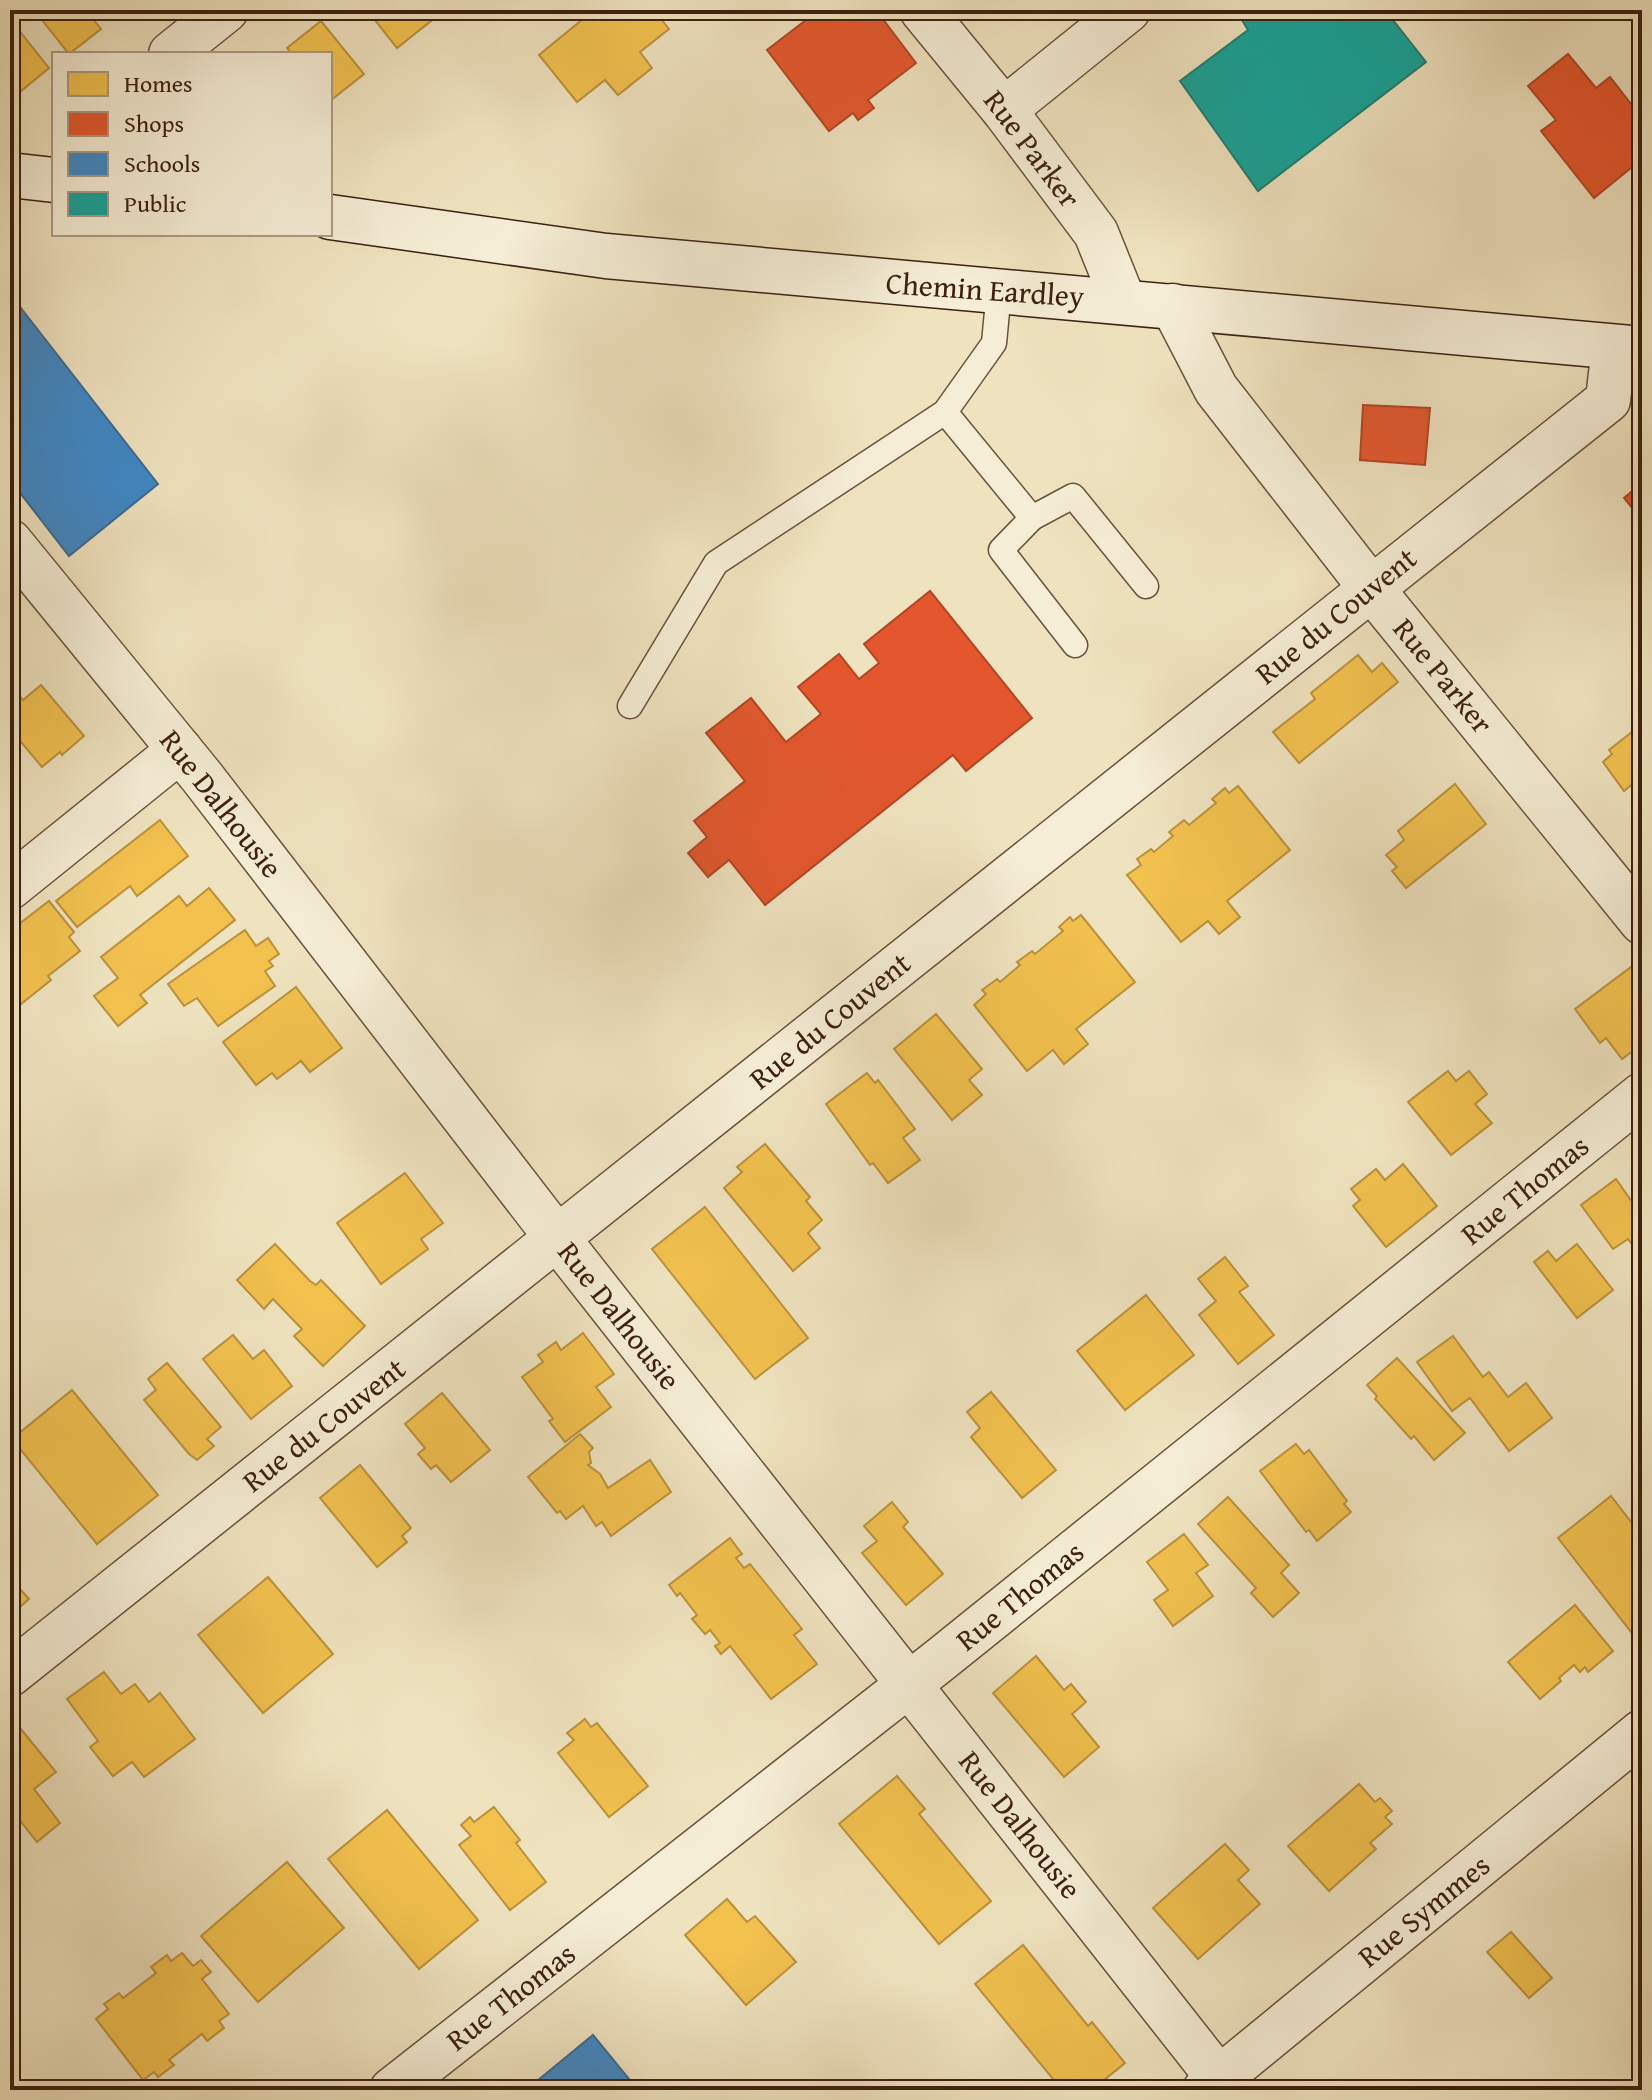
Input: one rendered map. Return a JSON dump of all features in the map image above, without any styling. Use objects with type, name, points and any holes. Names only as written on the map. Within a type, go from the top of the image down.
[{"type":"street","points":[[174,52],[226,10]]},
{"type":"street","name":"Rue Parker","points":[[922,10],[1004,110],[1096,233],[1123,300]]},
{"type":"street","points":[[1004,110],[1128,10]]},
{"type":"street","name":"Chemin Eardley","points":[[332,217],[606,256],[1123,300],[1628,348]]},
{"type":"street","name":"Rue Parker","points":[[1173,306],[1216,389],[1371,588],[1642,922]]},
{"type":"street","name":"Rue du Couvent","points":[[10,1674],[1608,400],[1628,348]]},
{"type":"street","name":"Rue Dalhousie","points":[[10,542],[180,750],[558,1239],[909,1685],[1217,2086]]},
{"type":"street","points":[[10,887],[180,750]]},
{"type":"street","name":"Rue Thomas","points":[[392,2090],[909,1685],[1642,1095]]},
{"type":"street","name":"Rue Symmes","points":[[1217,2086],[1642,1732]]},
{"type":"lane","points":[[630,706],[716,563],[945,412],[994,343],[999,291]]},
{"type":"lane","points":[[945,412],[1032,518]]},
{"type":"lane","points":[[1075,645],[1001,550],[1032,518],[1073,496],[1146,586]]},
{"type":"building: Homes","points":[[44,10],[86,10],[101,29],[67,52],[38,15]]},
{"type":"building: Homes","points":[[367,10],[422,10],[431,21],[397,48]]},
{"type":"building: Homes","points":[[594,10],[654,10],[669,29],[640,52],[652,68],[618,95],[605,80],[577,102],[539,55]]},
{"type":"building: Homes","points":[[10,19],[49,68],[15,96],[10,90]]},
{"type":"building: Homes","points":[[321,21],[364,74],[332,99],[332,52],[290,52],[287,48]]},
{"type":"building: Homes","points":[[1358,655],[1372,672],[1382,663],[1398,682],[1299,763],[1273,732],[1315,699],[1311,693]]},
{"type":"building: Homes","points":[[41,685],[84,736],[42,767],[10,729],[10,695],[15,691],[23,700]]},
{"type":"building: Homes","points":[[1642,724],[1642,784],[1638,788],[1634,783],[1624,791],[1603,762],[1612,754],[1609,750]]},
{"type":"building: Homes","points":[[1455,784],[1486,824],[1406,888],[1392,871],[1397,867],[1386,855],[1404,840],[1398,831]]},
{"type":"building: Homes","points":[[1238,786],[1290,850],[1227,901],[1240,917],[1219,934],[1208,921],[1181,942],[1127,875],[1141,865],[1137,859],[1151,849],[1154,852],[1173,836],[1169,832],[1184,820],[1189,825],[1216,803],[1212,799],[1225,788],[1229,793]]},
{"type":"building: Homes","points":[[160,820],[188,856],[137,896],[130,886],[77,927],[56,901]]},
{"type":"building: Homes","points":[[209,888],[235,920],[140,995],[147,1003],[118,1026],[94,996],[118,978],[101,957],[179,896],[187,906]]},
{"type":"building: Homes","points":[[49,901],[74,932],[69,937],[80,951],[48,976],[51,980],[10,1013],[10,931]]},
{"type":"building: Homes","points":[[1081,915],[1135,982],[1076,1029],[1088,1044],[1064,1064],[1053,1050],[1027,1071],[974,1005],[986,994],[982,990],[997,979],[1000,982],[1020,965],[1017,962],[1032,951],[1035,954],[1063,931],[1059,927],[1070,917],[1073,921]]},
{"type":"building: Homes","points":[[245,930],[256,946],[268,938],[279,954],[269,961],[273,966],[265,971],[275,986],[218,1026],[197,998],[184,1006],[168,984]]},
{"type":"building: Homes","points":[[1635,964],[1642,973],[1642,1044],[1622,1059],[1606,1038],[1600,1043],[1575,1009]]},
{"type":"building: Homes","points":[[296,987],[342,1048],[310,1072],[301,1061],[277,1079],[272,1073],[256,1085],[223,1042]]},
{"type":"building: Homes","points":[[936,1014],[982,1069],[969,1080],[982,1095],[952,1120],[894,1049]]},
{"type":"building: Homes","points":[[1448,1071],[1456,1081],[1469,1071],[1487,1094],[1475,1104],[1492,1123],[1451,1155],[1408,1102]]},
{"type":"building: Homes","points":[[867,1073],[875,1083],[878,1080],[915,1129],[903,1138],[920,1160],[888,1183],[873,1163],[870,1165],[826,1104]]},
{"type":"building: Homes","points":[[765,1144],[810,1197],[806,1201],[822,1220],[808,1233],[820,1248],[793,1271],[724,1188],[742,1172],[737,1167]]},
{"type":"building: Homes","points":[[1403,1164],[1437,1206],[1386,1247],[1353,1206],[1360,1200],[1351,1189],[1376,1169],[1385,1180]]},
{"type":"building: Homes","points":[[405,1173],[443,1223],[421,1239],[428,1249],[381,1284],[337,1223]]},
{"type":"building: Homes","points":[[1616,1179],[1642,1216],[1640,1255],[1628,1239],[1613,1249],[1581,1205]]},
{"type":"building: Homes","points":[[705,1207],[808,1338],[755,1379],[652,1249]]},
{"type":"building: Homes","points":[[275,1244],[310,1281],[316,1285],[321,1280],[365,1326],[323,1366],[294,1336],[302,1329],[273,1299],[264,1309],[237,1280]]},
{"type":"building: Homes","points":[[1577,1244],[1613,1290],[1577,1318],[1534,1262],[1548,1251],[1556,1261]]},
{"type":"building: Homes","points":[[1225,1257],[1248,1286],[1239,1292],[1274,1335],[1238,1364],[1199,1315],[1216,1301],[1198,1279]]},
{"type":"building: Homes","points":[[1146,1295],[1194,1355],[1125,1410],[1077,1351]]},
{"type":"building: Homes","points":[[583,1333],[614,1374],[596,1387],[611,1407],[565,1442],[549,1421],[553,1419],[522,1377],[543,1362],[538,1355],[556,1342],[561,1350]]},
{"type":"building: Homes","points":[[233,1335],[253,1359],[264,1350],[292,1386],[251,1419],[203,1359]]},
{"type":"building: Homes","points":[[1453,1336],[1483,1377],[1489,1372],[1508,1397],[1526,1383],[1552,1418],[1509,1451],[1470,1398],[1452,1411],[1417,1362]]},
{"type":"building: Homes","points":[[1397,1358],[1465,1433],[1434,1460],[1375,1399],[1377,1396],[1367,1385]]},
{"type":"building: Homes","points":[[167,1363],[221,1427],[207,1439],[214,1446],[197,1460],[144,1400],[156,1390],[148,1379]]},
{"type":"building: Homes","points":[[72,1390],[158,1495],[97,1544],[12,1439]]},
{"type":"building: Homes","points":[[991,1392],[1056,1470],[1022,1498],[971,1437],[980,1428],[967,1412]]},
{"type":"building: Homes","points":[[442,1393],[490,1450],[451,1482],[436,1465],[431,1469],[418,1454],[425,1448],[405,1424]]},
{"type":"building: Homes","points":[[580,1434],[593,1448],[589,1452],[591,1463],[588,1465],[600,1474],[608,1488],[650,1460],[671,1492],[611,1536],[602,1522],[596,1526],[583,1506],[566,1519],[560,1511],[557,1513],[528,1477]]},
{"type":"building: Homes","points":[[1296,1444],[1304,1454],[1309,1450],[1347,1501],[1344,1504],[1351,1512],[1317,1541],[1309,1530],[1306,1532],[1260,1471]]},
{"type":"building: Homes","points":[[360,1465],[411,1528],[402,1536],[407,1542],[377,1567],[320,1498]]},
{"type":"building: Homes","points":[[1611,1496],[1642,1536],[1642,1646],[1558,1538]]},
{"type":"building: Homes","points":[[1228,1497],[1289,1565],[1281,1573],[1299,1593],[1273,1617],[1251,1593],[1256,1588],[1198,1524]]},
{"type":"building: Homes","points":[[892,1502],[908,1522],[903,1527],[943,1574],[906,1605],[862,1553],[877,1541],[864,1526]]},
{"type":"building: Homes","points":[[1184,1534],[1208,1565],[1196,1573],[1213,1596],[1173,1626],[1154,1600],[1168,1590],[1147,1562]]},
{"type":"building: Homes","points":[[730,1538],[742,1554],[736,1558],[744,1568],[750,1564],[802,1629],[794,1635],[817,1664],[771,1699],[730,1646],[721,1654],[715,1646],[720,1643],[710,1630],[705,1634],[692,1619],[697,1615],[680,1593],[677,1596],[669,1585]]},
{"type":"building: Homes","points":[[10,1560],[20,1572],[11,1579],[29,1599],[10,1616]]},
{"type":"building: Homes","points":[[268,1577],[333,1654],[263,1713],[198,1635]]},
{"type":"building: Homes","points":[[1575,1605],[1613,1651],[1588,1672],[1585,1667],[1580,1672],[1574,1665],[1540,1699],[1508,1662]]},
{"type":"building: Homes","points":[[1036,1656],[1064,1690],[1071,1684],[1086,1702],[1072,1714],[1099,1747],[1064,1777],[993,1693]]},
{"type":"building: Homes","points":[[104,1672],[121,1694],[135,1684],[149,1702],[160,1693],[195,1739],[144,1777],[132,1762],[113,1776],[90,1747],[98,1741],[67,1699]]},
{"type":"building: Homes","points":[[585,1719],[591,1727],[597,1723],[648,1786],[609,1817],[558,1753],[574,1740],[567,1733]]},
{"type":"building: Homes","points":[[20,1728],[56,1772],[34,1789],[60,1823],[37,1842],[10,1808],[10,1736]]},
{"type":"building: Homes","points":[[897,1776],[925,1809],[919,1814],[991,1901],[939,1944],[839,1824]]},
{"type":"building: Homes","points":[[1359,1784],[1375,1802],[1380,1798],[1392,1811],[1385,1817],[1392,1824],[1370,1843],[1376,1849],[1329,1891],[1288,1846]]},
{"type":"building: Homes","points":[[494,1807],[520,1840],[516,1843],[546,1882],[510,1910],[459,1845],[471,1836],[461,1825],[470,1817],[474,1822]]},
{"type":"building: Homes","points":[[387,1810],[478,1920],[419,1969],[328,1859]]},
{"type":"building: Homes","points":[[1225,1844],[1249,1870],[1238,1880],[1260,1904],[1198,1959],[1153,1908]]},
{"type":"building: Homes","points":[[287,1862],[344,1928],[258,2002],[201,1936]]},
{"type":"building: Homes","points":[[727,1899],[747,1922],[755,1916],[796,1962],[746,2005],[685,1935]]},
{"type":"building: Homes","points":[[1511,1932],[1552,1978],[1529,1998],[1487,1952]]},
{"type":"building: Homes","points":[[1023,1945],[1088,2026],[1092,2022],[1125,2063],[1093,2089],[1087,2082],[1077,2090],[1062,2090],[975,1984]]},
{"type":"building: Homes","points":[[182,1953],[193,1966],[201,1960],[211,1972],[202,1979],[229,2014],[219,2021],[224,2028],[207,2041],[202,2034],[169,2060],[174,2065],[158,2077],[154,2072],[143,2080],[96,2019],[108,2009],[104,2004],[119,1993],[123,1998],[156,1973],[151,1967],[167,1955],[171,1961]]},
{"type":"building: Shops","points":[[819,10],[876,10],[916,63],[868,100],[874,108],[858,120],[853,113],[829,131],[767,50]]},
{"type":"building: Shops","points":[[1568,54],[1596,88],[1610,77],[1642,118],[1642,159],[1594,198],[1541,131],[1556,120],[1528,86]]},
{"type":"building: Shops","points":[[1363,405],[1430,408],[1425,465],[1360,460]]},
{"type":"building: Shops","points":[[1642,483],[1642,520],[1624,498]]},
{"type":"building: Shops","points":[[930,591],[1032,718],[966,771],[953,755],[765,905],[729,860],[708,877],[688,853],[707,837],[694,821],[745,781],[706,733],[751,698],[786,742],[821,714],[798,687],[839,654],[859,679],[879,663],[864,644]]},
{"type":"building: Schools","points":[[10,294],[158,484],[69,556],[10,480]]},
{"type":"building: Schools","points":[[593,2035],[638,2090],[526,2090]]},
{"type":"building: Public","points":[[1236,10],[1385,10],[1426,62],[1258,191],[1180,81],[1248,30]]}]
